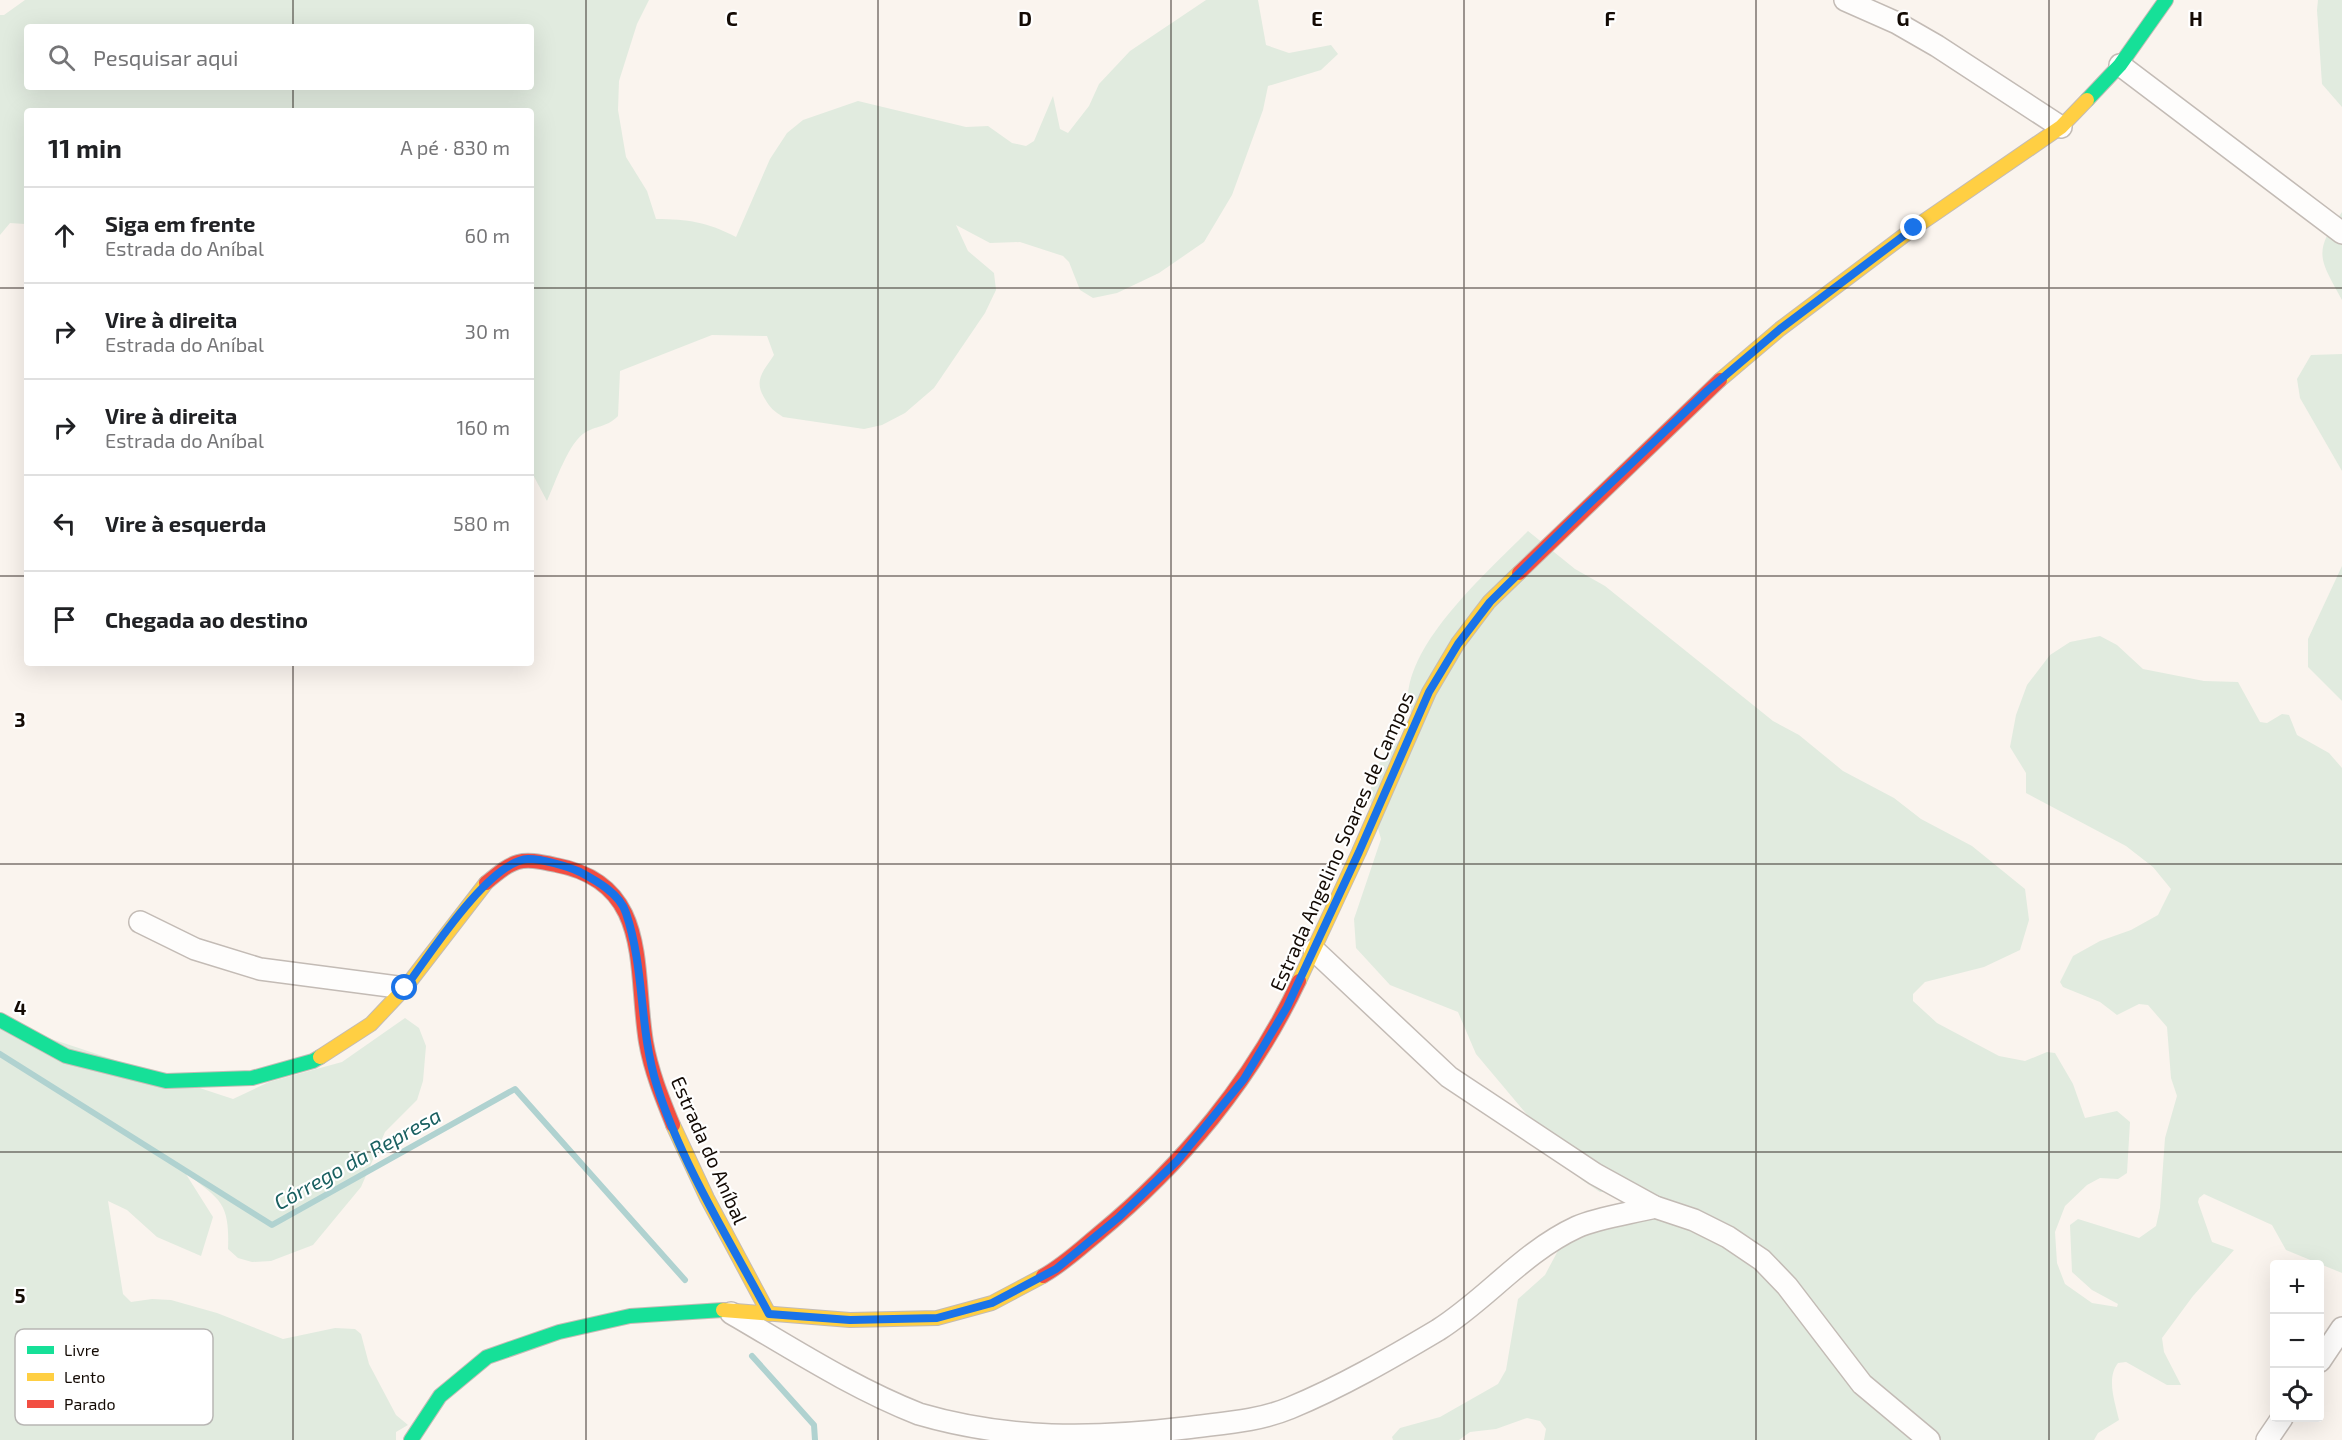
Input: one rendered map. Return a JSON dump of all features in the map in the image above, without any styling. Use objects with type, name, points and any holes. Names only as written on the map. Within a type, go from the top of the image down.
[{"type":"main road","name":"Estrada Angelino Soares de Campos","points":[[411,1440],[440,1396],[487,1357],[559,1332],[630,1316],[726,1310],[850,1320],[937,1318],[992,1303],[1056,1269],[1119,1217],[1177,1161],[1244,1079],[1287,1007],[1429,692],[1458,644],[1490,602],[1707,391],[1780,329],[1914,228],[2061,127],[2120,65],[2166,0]]},
{"type":"main road","name":"Estrada do Aníbal","points":[[0,1020],[66,1056],[166,1081],[252,1078],[314,1061],[371,1024],[405,988],[481,888],[508,865],[527,859],[568,867],[602,883],[625,909],[634,940],[646,1043],[657,1087],[706,1198],[769,1314]]},
{"type":"street","points":[[1845,0],[1897,23],[1937,46],[2061,127]]},
{"type":"street","points":[[2120,65],[2342,233]]},
{"type":"street","points":[[140,922],[195,949],[260,969],[405,988]]},
{"type":"street","points":[[1314,950],[1449,1077],[1595,1174],[1655,1207],[1694,1220],[1762,1260],[1787,1286],[1862,1384],[1929,1440]]},
{"type":"street","points":[[726,1310],[858,1387],[920,1414],[966,1429],[1002,1436],[1047,1440],[1090,1438],[1238,1423],[1289,1408],[1366,1370],[1440,1328],[1482,1298],[1536,1251],[1578,1226],[1655,1207]]},
{"type":"street","points":[[2324,1354],[2342,1328]]},
{"type":"street","points":[[2267,1440],[2279,1422]]},
{"type":"shaded area","points":[[25,0],[649,0],[637,24],[619,81],[618,110],[626,157],[647,191],[656,219],[697,222],[736,237],[770,159],[787,133],[803,120],[858,101],[966,127],[988,126],[1012,143],[1026,146],[1034,141],[1053,96],[1060,129],[1068,133],[1089,106],[1099,84],[1130,51],[1206,0],[1258,0],[1266,45],[1289,53],[1331,45],[1338,54],[1321,70],[1268,86],[1263,110],[1232,195],[1204,242],[1159,273],[1117,293],[1093,298],[1080,290],[1069,262],[1063,256],[1020,242],[990,243],[956,225],[968,251],[994,273],[996,290],[985,313],[934,388],[905,413],[882,425],[864,429],[783,417],[769,405],[761,392],[761,376],[774,355],[767,336],[712,335],[620,371],[618,416],[586,432],[574,444],[563,463],[547,501],[534,477],[534,108],[24,108],[24,224],[10,223],[0,235],[0,15],[4,15]]},
{"type":"shaded area","points":[[2318,0],[2342,0],[2342,107],[2322,84]]},
{"type":"shaded area","points":[[2342,212],[2342,300],[2328,275],[2322,256],[2326,237]]},
{"type":"shaded area","points":[[2342,354],[2342,471],[2300,398],[2297,379],[2311,355]]},
{"type":"shaded area","points":[[1528,531],[1575,569],[1605,586],[1773,721],[1799,735],[1843,771],[1894,798],[1921,819],[1972,846],[2025,889],[2029,920],[2020,950],[1984,967],[1925,982],[1913,994],[1913,1001],[1937,1023],[1999,1056],[2025,1061],[2047,1052],[2055,1053],[2073,1084],[2085,1118],[2117,1111],[2130,1122],[2127,1173],[2118,1179],[2100,1178],[2087,1185],[2065,1206],[2055,1232],[2057,1263],[2065,1284],[2092,1303],[2117,1307],[2118,1304],[2092,1290],[2072,1272],[2070,1225],[2078,1219],[2139,1238],[2156,1226],[2160,1208],[2165,1138],[2177,1096],[2171,1078],[2167,1027],[2148,1005],[2139,1004],[2117,1015],[2100,1002],[2063,987],[2060,982],[2073,956],[2158,915],[2171,889],[2153,867],[2126,846],[2026,793],[2026,773],[2010,747],[2016,715],[2027,685],[2050,655],[2070,642],[2100,636],[2117,645],[2143,669],[2204,681],[2238,682],[2260,722],[2267,723],[2282,714],[2289,715],[2297,735],[2329,753],[2342,768],[2342,1273],[2324,1266],[2324,1260],[2310,1260],[2286,1250],[2272,1225],[2204,1194],[2198,1202],[2212,1242],[2234,1250],[2193,1296],[2162,1338],[2164,1352],[2181,1385],[2167,1385],[2126,1362],[2118,1363],[2114,1369],[2112,1383],[2119,1420],[2098,1433],[2094,1440],[1544,1440],[1546,1429],[1540,1421],[1527,1418],[1496,1429],[1470,1432],[1459,1440],[1393,1440],[1392,1437],[1400,1428],[1440,1417],[1498,1384],[1506,1370],[1518,1299],[1545,1275],[1562,1243],[1637,1208],[1628,1191],[1600,1192],[1582,1180],[1476,1054],[1458,1012],[1390,985],[1356,948],[1354,919],[1381,839],[1370,800],[1372,777],[1385,753],[1416,726],[1408,704],[1410,681],[1434,633],[1472,587]]},
{"type":"shaded area","points":[[2342,566],[2342,701],[2308,667],[2308,639]]},
{"type":"shaded area","points":[[405,1018],[419,1028],[426,1046],[423,1081],[417,1100],[385,1132],[361,1187],[313,1245],[271,1261],[252,1262],[238,1258],[228,1249],[227,1220],[220,1202],[184,1171],[213,1217],[201,1256],[157,1237],[127,1210],[108,1201],[123,1294],[131,1302],[152,1299],[171,1300],[217,1313],[283,1339],[335,1328],[355,1329],[361,1334],[369,1364],[396,1415],[408,1425],[396,1432],[396,1440],[0,1440],[0,1022],[233,1099],[269,1082],[342,1062]]},
{"type":"waterway","name":"Córrego da Represa","points":[[0,1054],[272,1225],[515,1089],[685,1280]]},
{"type":"waterway","name":"Córrego da Represa","points":[[752,1356],[814,1425],[815,1440]]},
{"type":"traffic: fast","points":[[2087,100],[2120,65],[2166,0]]},
{"type":"traffic: fast","points":[[0,1020],[66,1056],[166,1081],[252,1078],[320,1057]]},
{"type":"traffic: fast","points":[[411,1440],[440,1396],[487,1357],[559,1332],[630,1316],[723,1310]]},
{"type":"traffic: slow","points":[[1720,380],[1780,329],[1914,228],[2061,127],[2087,100]]},
{"type":"traffic: slow","points":[[1299,981],[1429,692],[1458,643],[1489,602],[1519,573]]},
{"type":"traffic: slow","points":[[320,1057],[371,1024],[405,988],[486,883]]},
{"type":"traffic: slow","points":[[673,1125],[707,1198],[769,1314]]},
{"type":"traffic: slow","points":[[723,1310],[850,1320],[937,1318],[992,1303],[1043,1276]]},
{"type":"traffic: jam","points":[[1519,573],[1720,380]]},
{"type":"traffic: jam","points":[[486,883],[511,865],[534,861],[587,875],[609,890],[624,910],[632,933],[638,959],[648,1053],[673,1125]]},
{"type":"traffic: jam","points":[[1043,1276],[1058,1267],[1129,1207],[1158,1179],[1213,1118],[1260,1052],[1299,981]]},
{"type":"route","points":[[405,988],[481,888],[508,865],[527,859],[568,867],[602,883],[625,909],[634,940],[646,1043],[657,1087],[706,1198],[769,1314],[850,1320],[937,1318],[992,1303],[1056,1269],[1119,1217],[1177,1161],[1244,1079],[1287,1007],[1359,852],[1429,692],[1458,644],[1490,602],[1707,391],[1780,329],[1914,228]]}]
